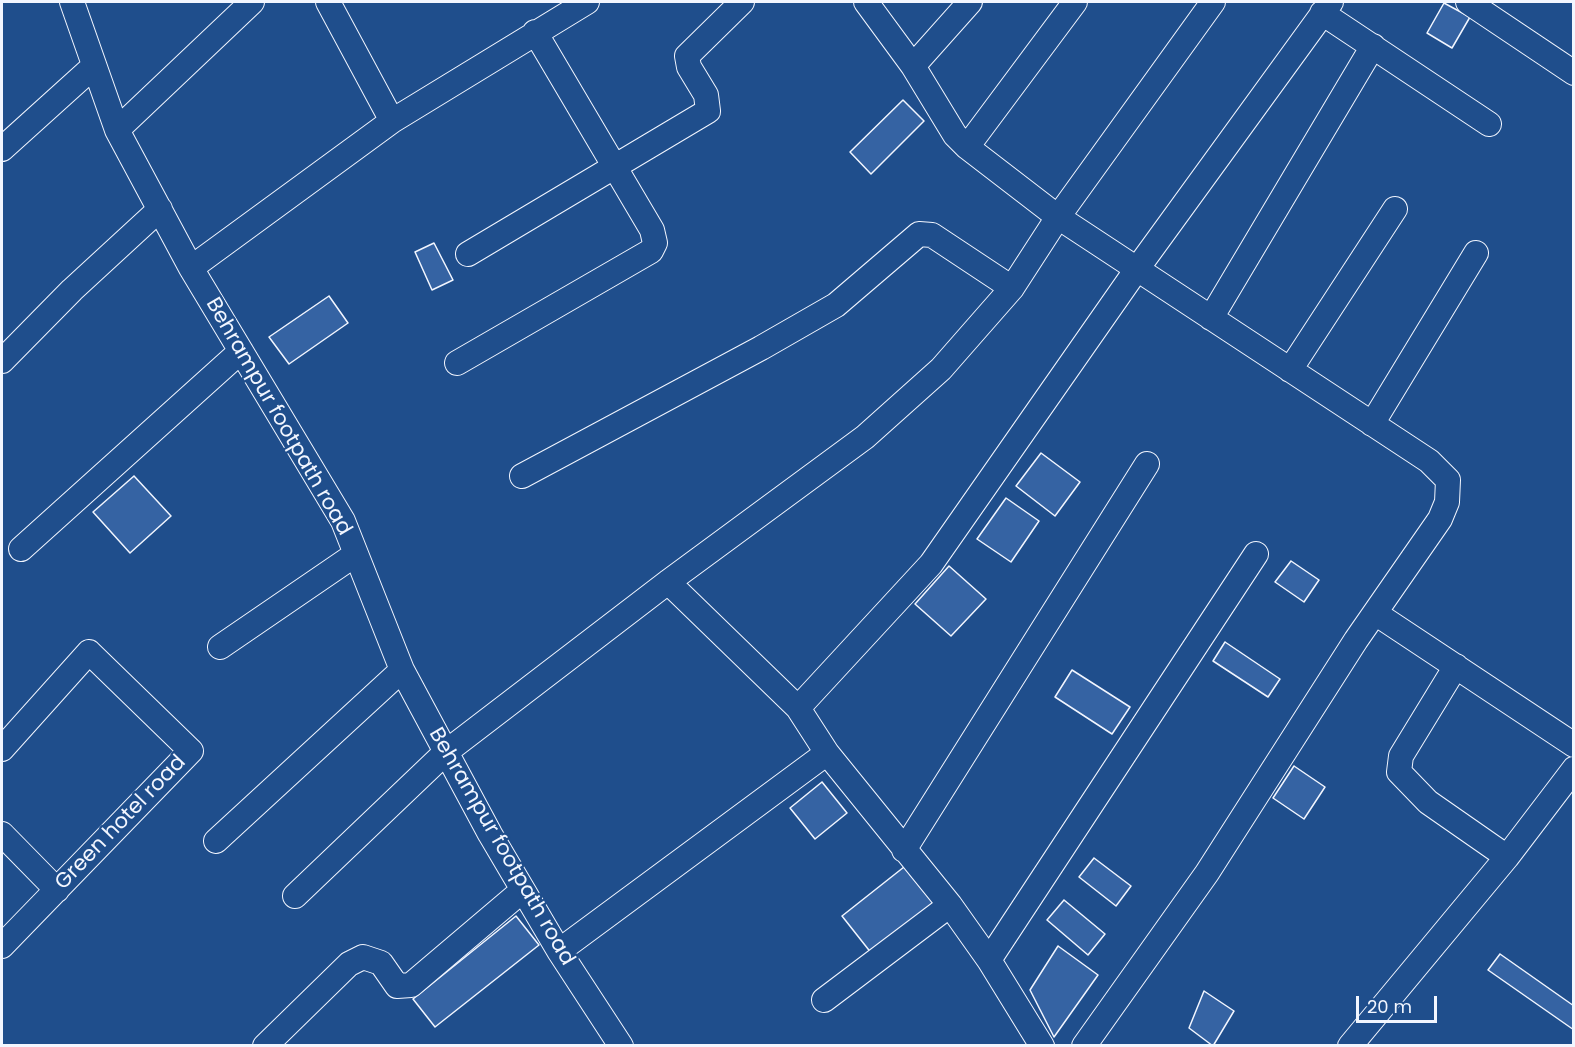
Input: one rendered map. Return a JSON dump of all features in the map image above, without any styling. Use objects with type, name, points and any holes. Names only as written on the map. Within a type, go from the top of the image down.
[{"type":"street","name":"Behrampur footpath road","points":[[72,2],[117,130],[191,268],[343,521],[402,670],[446,752],[559,951],[621,1046]]},
{"type":"street","points":[[117,130],[252,2]]},
{"type":"street","points":[[327,2],[392,122]]},
{"type":"street","points":[[468,254],[708,111],[706,95],[689,67],[687,56],[742,2]]},
{"type":"street","points":[[866,2],[913,66],[950,127],[968,147],[1058,217],[1372,424],[1443,473],[1448,480],[1449,492],[1440,519],[1375,613],[1207,873],[1084,1046]]},
{"type":"street","points":[[913,66],[970,2]]},
{"type":"street","points":[[968,147],[1075,2]]},
{"type":"street","points":[[295,896],[446,752],[668,582],[865,437],[941,369],[1012,288],[1058,217],[1213,2]]},
{"type":"street","points":[[1468,2],[1574,73]]},
{"type":"street","points":[[191,268],[392,122],[582,3]]},
{"type":"street","points":[[798,708],[931,564],[1137,269],[1327,7],[1373,46],[1489,124]]},
{"type":"street","points":[[457,363],[651,251],[655,243],[652,230],[535,32]]},
{"type":"street","points":[[1211,318],[1373,46]]},
{"type":"street","points":[[2,149],[94,66]]},
{"type":"street","points":[[2,361],[72,290],[160,209]]},
{"type":"street","points":[[1290,370],[1395,209]]},
{"type":"street","points":[[522,476],[761,348],[836,305],[919,234],[932,235],[1012,288]]},
{"type":"street","points":[[1372,424],[1476,253]]},
{"type":"street","points":[[21,549],[241,351]]},
{"type":"street","points":[[904,850],[1147,464]]},
{"type":"street","points":[[989,960],[1256,554]]},
{"type":"street","points":[[220,647],[356,555]]},
{"type":"street","points":[[668,582],[798,708],[828,753],[950,905],[989,960],[1042,1046]]},
{"type":"street","points":[[1375,613],[1574,745]]},
{"type":"street","name":"Green hotel road","points":[[2,749],[89,652],[191,751],[2,946]]},
{"type":"street","points":[[1456,666],[1401,756],[1399,772],[1428,802],[1507,857]]},
{"type":"street","points":[[216,842],[402,670]]},
{"type":"street","points":[[559,951],[828,753]]},
{"type":"street","points":[[1350,1046],[1507,857],[1574,769]]},
{"type":"street","points":[[2,834],[57,890]]},
{"type":"street","points":[[265,1046],[349,964],[363,957],[381,963],[397,986],[411,985],[523,890]]},
{"type":"street","points":[[824,999],[950,905]]},
{"type":"building","points":[[1444,3],[1470,17],[1452,48],[1427,33]]},
{"type":"building","points":[[903,100],[924,121],[871,174],[850,152]]},
{"type":"building","points":[[434,243],[453,280],[432,290],[415,252]]},
{"type":"building","points":[[329,296],[348,323],[289,364],[269,337]]},
{"type":"building","points":[[1041,453],[1080,482],[1055,516],[1016,486]]},
{"type":"building","points":[[134,476],[171,516],[130,553],[93,512]]},
{"type":"building","points":[[1006,498],[1039,521],[1011,562],[977,539]]},
{"type":"building","points":[[1291,561],[1319,580],[1304,602],[1275,582]]},
{"type":"building","points":[[949,566],[986,599],[951,636],[915,604]]},
{"type":"building","points":[[1225,642],[1280,679],[1268,697],[1213,661]]},
{"type":"building","points":[[1072,670],[1130,707],[1112,734],[1055,697]]},
{"type":"building","points":[[1294,766],[1325,787],[1304,819],[1273,798]]},
{"type":"building","points":[[822,782],[847,813],[815,839],[790,808]]},
{"type":"building","points":[[1094,858],[1131,886],[1116,906],[1079,877]]},
{"type":"building","points":[[904,867],[934,904],[872,954],[842,916]]},
{"type":"building","points":[[1064,900],[1105,934],[1088,955],[1047,920]]},
{"type":"building","points":[[516,916],[539,945],[435,1027],[413,999]]},
{"type":"building","points":[[1058,946],[1098,975],[1054,1037],[1030,990]]},
{"type":"building","points":[[1500,954],[1574,1006],[1574,1030],[1488,970]]},
{"type":"building","points":[[1204,991],[1234,1011],[1213,1046],[1189,1028]]}]
